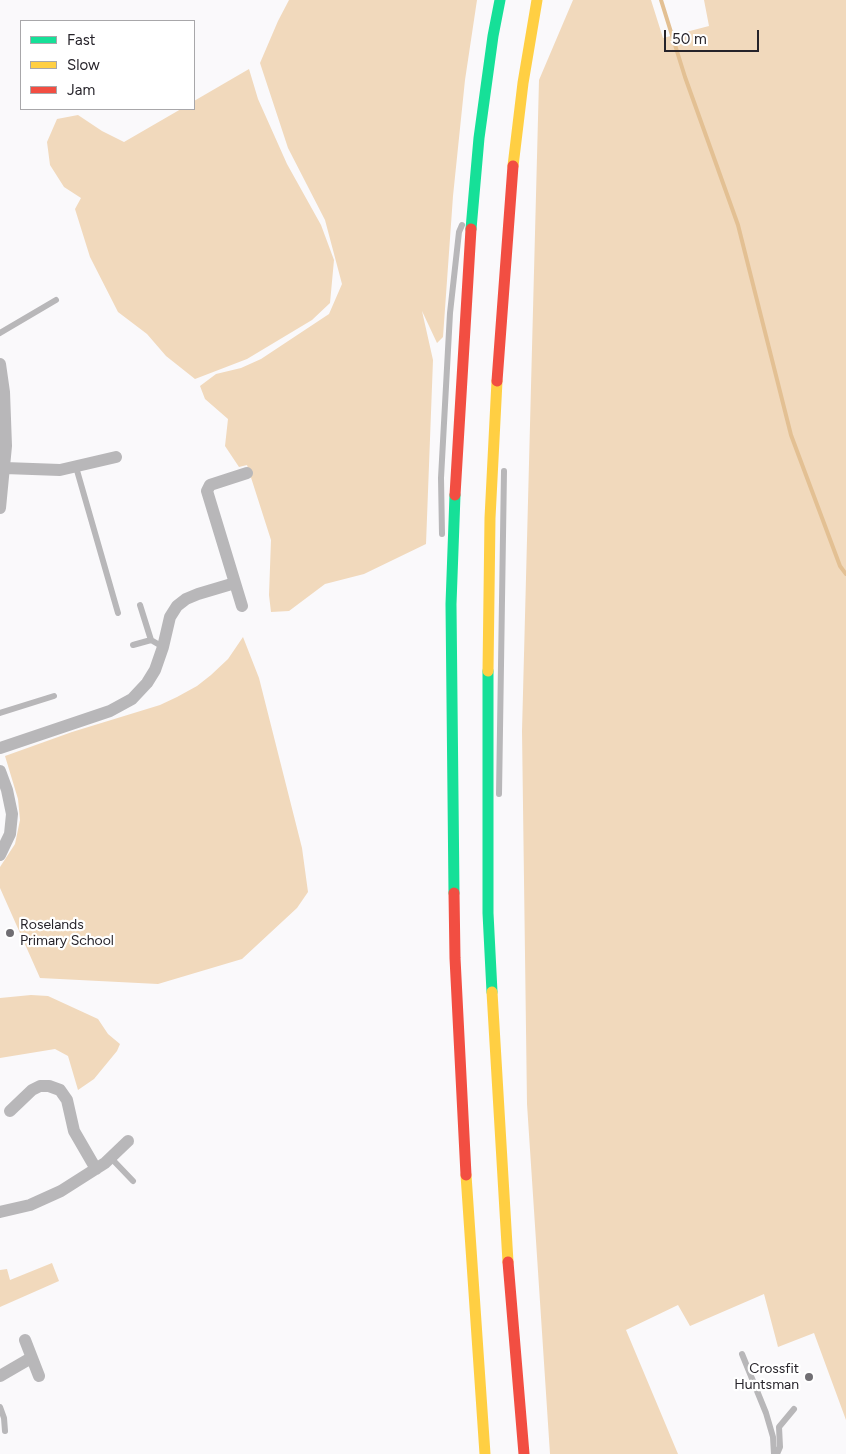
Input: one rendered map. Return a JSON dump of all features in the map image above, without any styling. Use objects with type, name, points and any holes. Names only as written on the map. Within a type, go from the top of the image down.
[{"type":"highway","points":[[485,1454],[463,1129],[456,993],[451,604],[454,505],[472,205],[479,138],[493,36],[500,0]]},
{"type":"highway","points":[[524,1454],[509,1284],[488,913],[487,813],[490,518],[500,328],[522,83],[537,0]]},
{"type":"street","points":[[0,364],[5,416],[5,468],[0,508]]},
{"type":"street","points":[[5,468],[40,470],[76,467],[116,457]]},
{"type":"street","points":[[242,606],[207,491],[210,484],[247,473]]},
{"type":"street","points":[[0,748],[110,711],[125,703],[137,694],[151,677],[163,647],[170,617],[177,606],[186,599],[198,594],[235,583]]},
{"type":"street","points":[[0,771],[7,790],[12,814],[10,834],[0,853]]},
{"type":"street","points":[[10,1111],[32,1090],[40,1086],[49,1086],[60,1090],[68,1100],[74,1131],[96,1169]]},
{"type":"street","points":[[0,1212],[30,1205],[75,1184],[111,1158],[128,1141]]},
{"type":"street","points":[[25,1340],[39,1376]]},
{"type":"street","points":[[0,1376],[31,1358]]},
{"type":"lane","points":[[442,542],[441,478],[450,313],[459,232],[472,205]]},
{"type":"lane","points":[[0,333],[56,300]]},
{"type":"lane","points":[[500,328],[503,395]]},
{"type":"lane","points":[[499,800],[504,460]]},
{"type":"lane","points":[[76,467],[118,613]]},
{"type":"lane","points":[[446,569],[451,604]]},
{"type":"lane","points":[[140,604],[150,640]]},
{"type":"lane","points":[[133,644],[150,640],[163,647]]},
{"type":"lane","points":[[0,713],[54,696]]},
{"type":"lane","points":[[488,913],[495,878]]},
{"type":"lane","points":[[111,1158],[133,1181]]},
{"type":"lane","points":[[742,1354],[766,1414],[773,1437],[775,1454]]},
{"type":"lane","points":[[0,1407],[4,1418],[5,1431]]},
{"type":"lane","points":[[775,1454],[780,1447],[779,1427],[794,1409]]},
{"type":"shaded area","points":[[289,0],[477,0],[465,80],[453,196],[443,337],[437,343],[422,311],[433,360],[426,544],[364,574],[325,584],[289,611],[271,612],[269,595],[271,540],[247,465],[239,467],[225,446],[228,419],[205,399],[200,386],[216,374],[241,368],[261,359],[329,314],[342,284],[325,220],[288,148],[260,63]]},
{"type":"shaded area","points":[[573,0],[651,0],[663,38],[709,26],[704,0],[846,0],[846,1420],[814,1333],[778,1347],[764,1294],[690,1326],[678,1305],[626,1330],[678,1454],[550,1454],[527,1104],[522,731],[539,80]]},
{"type":"shaded area","points":[[249,69],[258,99],[287,164],[321,225],[334,260],[330,303],[312,320],[247,359],[195,379],[166,356],[147,334],[118,312],[90,257],[75,209],[81,198],[64,187],[50,165],[47,142],[57,119],[78,115],[102,131],[124,142],[179,110],[195,110],[195,100]]},
{"type":"shaded area","points":[[243,637],[259,678],[302,848],[308,892],[297,908],[242,959],[158,984],[40,978],[0,888],[0,867],[15,844],[20,820],[18,799],[5,756],[72,732],[160,705],[177,697],[197,686],[211,675],[228,659]]},
{"type":"shaded area","points":[[31,995],[48,996],[98,1019],[108,1034],[120,1044],[117,1051],[94,1079],[78,1090],[68,1056],[55,1049],[0,1058],[0,998]]},
{"type":"shaded area","points":[[52,1263],[59,1281],[0,1307],[0,1270],[7,1269],[10,1280]]},
{"type":"waterway","points":[[661,0],[685,77],[738,225],[791,435],[840,566],[846,574]]},
{"type":"traffic: fast","points":[[471,229],[479,138],[493,36],[500,0]]},
{"type":"traffic: fast","points":[[454,893],[451,604],[455,495]]},
{"type":"traffic: fast","points":[[488,671],[488,913],[492,992]]},
{"type":"traffic: slow","points":[[513,166],[523,83],[537,0]]},
{"type":"traffic: slow","points":[[488,671],[490,518],[497,381]]},
{"type":"traffic: slow","points":[[492,992],[508,1262]]},
{"type":"traffic: slow","points":[[466,1175],[485,1454]]},
{"type":"traffic: jam","points":[[497,381],[513,166]]},
{"type":"traffic: jam","points":[[455,495],[471,229]]},
{"type":"traffic: jam","points":[[454,893],[455,958],[466,1175]]},
{"type":"traffic: jam","points":[[508,1262],[524,1454]]},
{"type":"place","name":"Roselands Primary School","points":[[10,933]]},
{"type":"place","name":"Crossfit Huntsman","points":[[809,1377]]}]
